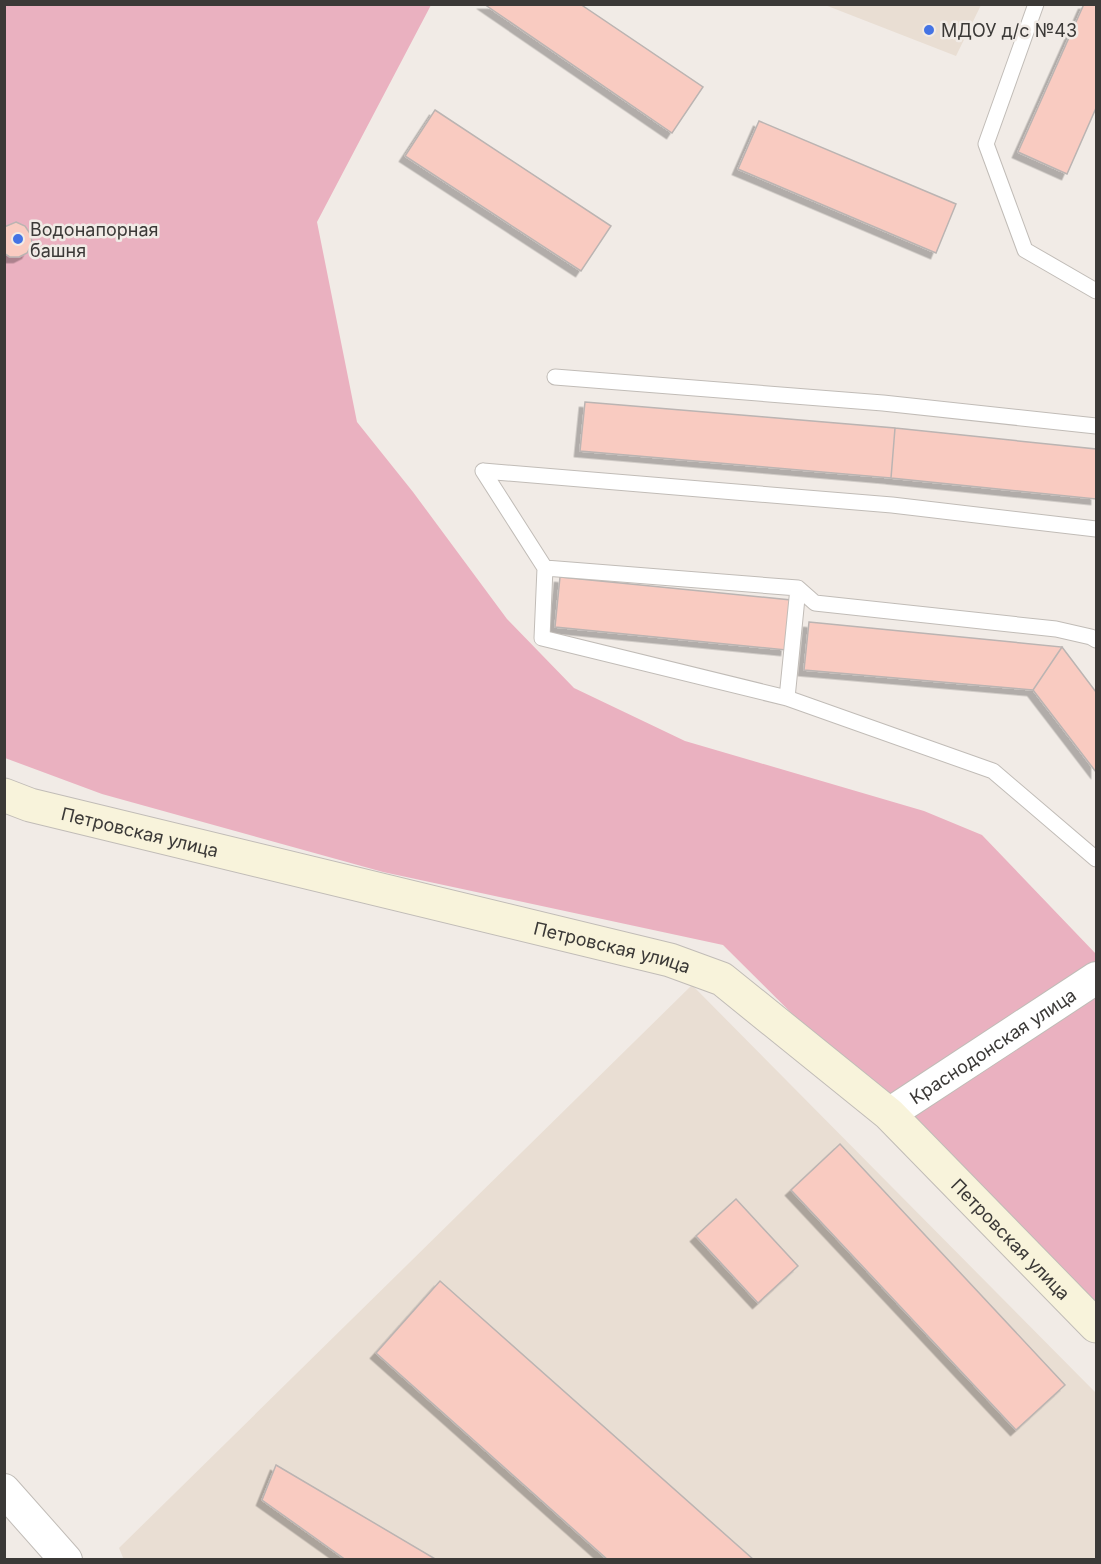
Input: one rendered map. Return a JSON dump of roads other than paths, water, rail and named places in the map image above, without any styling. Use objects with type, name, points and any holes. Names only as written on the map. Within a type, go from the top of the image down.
[{"type":"street","name":"Петровская улица","points":[[4,795],[30,805],[670,960],[722,979],[889,1114],[1096,1326]]},
{"type":"street","name":"Краснодонская улица","points":[[889,1114],[1096,978]]},
{"type":"street","points":[[4,1490],[66,1560]]},
{"type":"lane","points":[[1036,4],[986,144],[1025,250],[1096,291]]},
{"type":"lane","points":[[555,377],[906,405],[1096,426]]},
{"type":"lane","points":[[1096,528],[892,505],[483,471],[545,568],[542,638],[787,698],[993,771],[1096,859]]},
{"type":"lane","points":[[545,568],[798,588],[815,603],[1056,629],[1096,640]]},
{"type":"lane","points":[[787,698],[798,588]]},
{"type":"place","name":"МДОУ д/с №43","points":[[929,30]]},
{"type":"place","name":"Водонапорная башня","points":[[18,239]]}]
